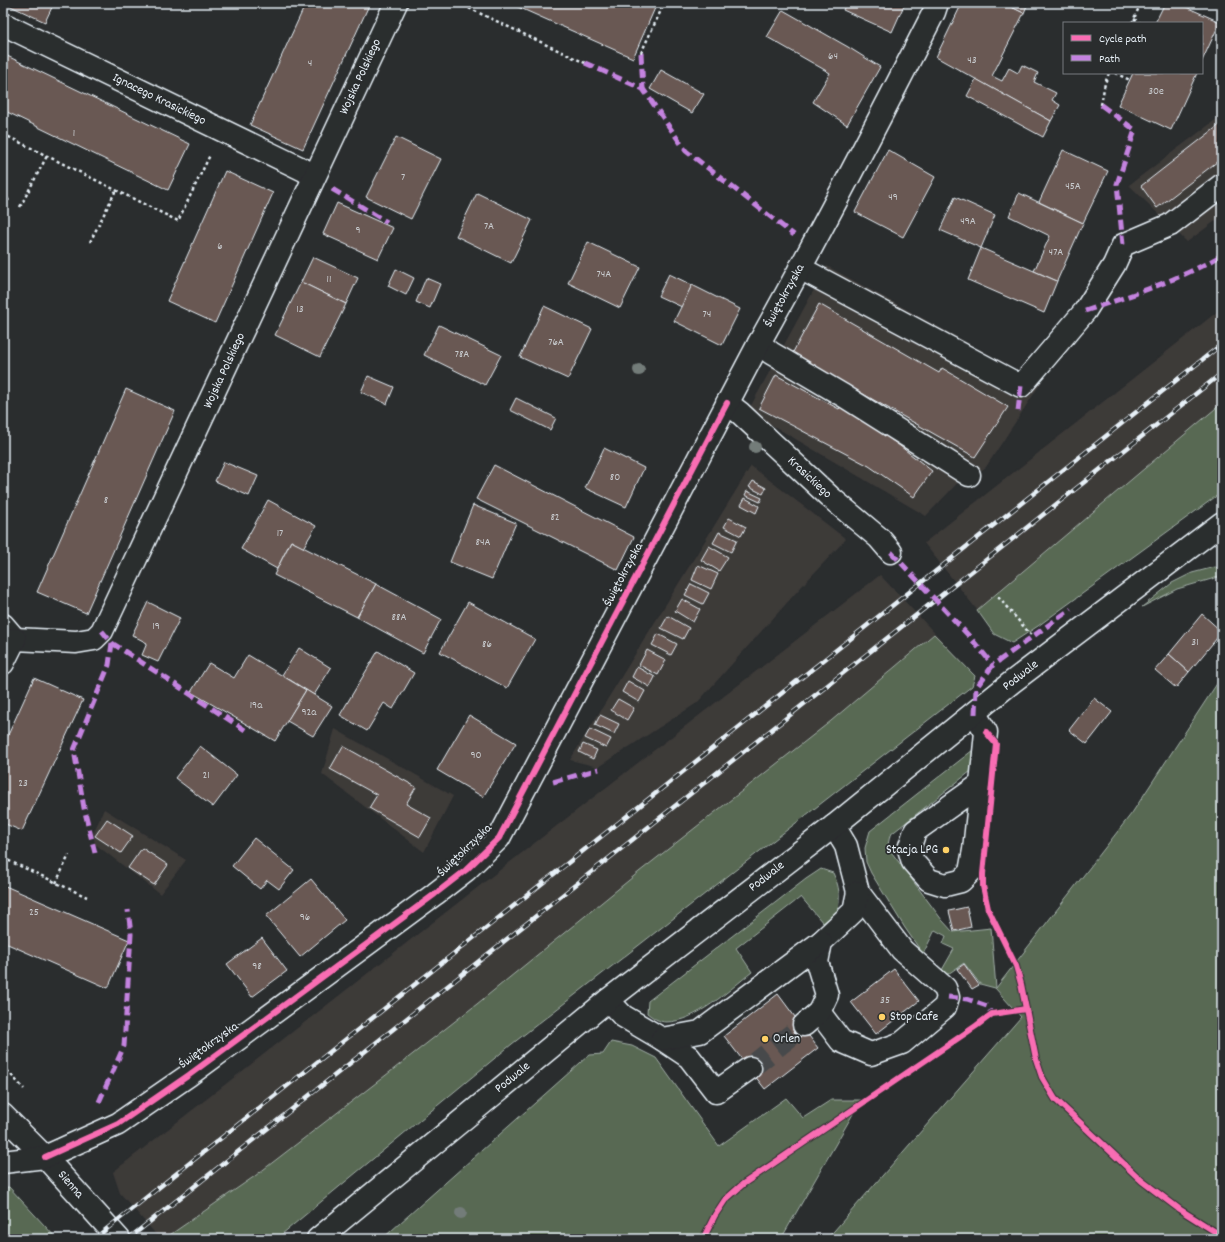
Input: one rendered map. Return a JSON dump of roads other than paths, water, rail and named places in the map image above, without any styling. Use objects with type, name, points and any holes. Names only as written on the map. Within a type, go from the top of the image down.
[{"type":"street","name":"Wojska Polskiego","points":[[3,663],[9,632],[76,642],[94,639],[102,631],[396,3]]},
{"type":"street","name":"Świętokrzyska","points":[[3,1162],[46,1157],[118,1124],[183,1079],[435,894],[466,870],[499,838],[727,403],[871,136],[934,12],[937,3]]},
{"type":"street","name":"Ignacego Krasickiego","points":[[3,24],[304,170],[314,177]]},
{"type":"street","points":[[800,268],[1021,386],[1085,311],[1114,265],[1123,245],[1170,225],[1222,185]]},
{"type":"street","points":[[759,343],[772,353],[844,396],[969,475]]},
{"type":"street","name":"Krasickiego","points":[[727,403],[740,413],[830,497],[879,538],[891,552]]},
{"type":"street","name":"Podwale","points":[[318,1239],[608,1000],[834,826],[975,714],[1012,682],[1222,523]]},
{"type":"street","points":[[1199,541],[1222,545]]},
{"type":"street","points":[[975,714],[986,732],[981,784]]},
{"type":"street","points":[[821,942],[816,962],[827,995],[811,1019],[841,1041],[872,1054],[902,1042],[946,1007],[948,997],[945,988],[902,950],[858,892],[846,846],[834,826]]},
{"type":"street","points":[[662,1039],[700,1032],[821,942],[854,911],[858,892]]},
{"type":"street","points":[[608,1000],[623,1016],[689,1057],[716,1092],[750,1068]]},
{"type":"street","name":"Sienna","points":[[3,1115],[46,1157],[119,1239]]},
{"type":"tunnel","points":[[750,1068],[804,1025]]},
{"type":"railway","points":[[94,1239],[1222,344]]},
{"type":"railway","points":[[128,1239],[1222,373]]},
{"type":"place","name":"Stacja LPG","points":[[946,850]]},
{"type":"place","name":"Stop Cafe","points":[[882,1017]]},
{"type":"place","name":"Orlen","points":[[765,1039]]}]
